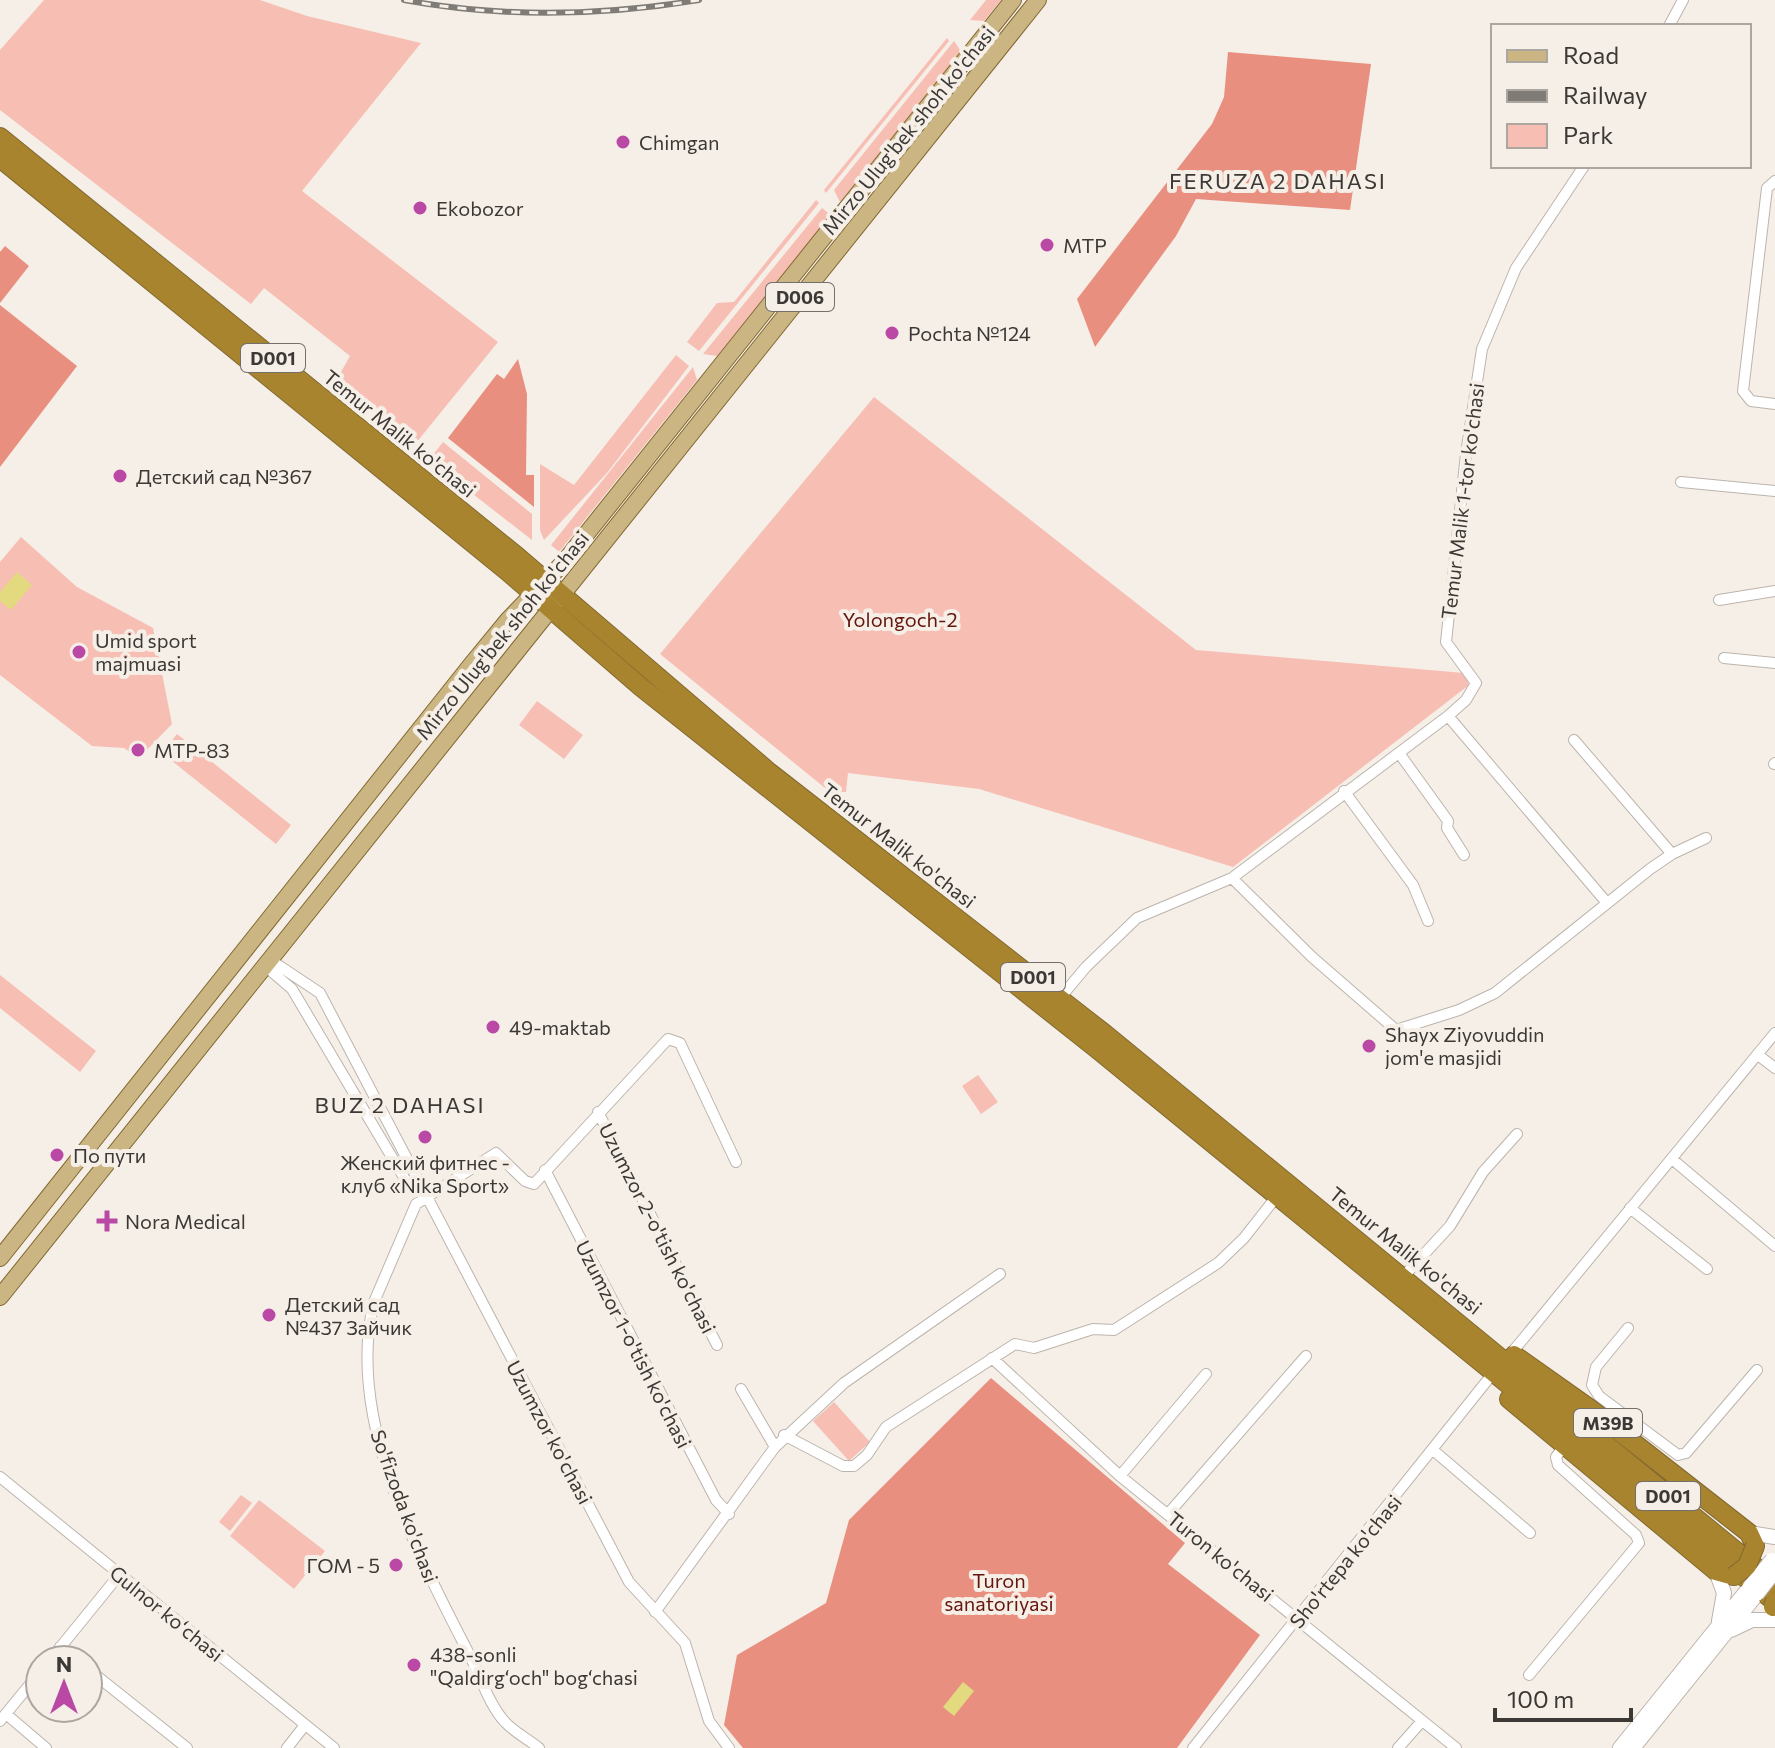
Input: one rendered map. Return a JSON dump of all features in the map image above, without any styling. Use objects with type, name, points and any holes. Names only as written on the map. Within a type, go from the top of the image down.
[{"type":"highway","name":"Temur Malik ko'chasi","points":[[0,137],[50,189]]},
{"type":"highway","name":"Temur Malik ko'chasi","points":[[0,158],[50,189],[116,241],[540,587],[763,785],[1277,1196],[1443,1320],[1775,1583]]},
{"type":"highway","name":"Temur Malik ko'chasi","points":[[555,600],[769,772],[1060,998],[1404,1276],[1443,1320]]},
{"type":"highway","name":"Temur Malik ko'chasi","points":[[1500,1366],[1768,1604]]},
{"type":"highway","name":"M39B","points":[[1500,1366],[1594,1402],[1752,1540]]},
{"type":"highway","points":[[1500,1366],[1563,1447],[1725,1574],[1747,1566],[1752,1540]]},
{"type":"main road","name":"Mirzo Ulug'bek shoh ko'chasi","points":[[0,1258],[508,620],[540,587],[656,447],[1013,0]]},
{"type":"main road","name":"Mirzo Ulug'bek shoh ko'chasi","points":[[0,1297],[1038,0]]},
{"type":"main road","points":[[656,447],[670,458]]},
{"type":"main road","points":[[382,779],[401,794]]},
{"type":"main road","points":[[322,854],[340,869]]},
{"type":"main road","points":[[171,1044],[190,1059]]},
{"type":"main road","name":"M39B","points":[[1752,1540],[1775,1537]]},
{"type":"main road","points":[[1717,1635],[1748,1621],[1768,1604],[1774,1562]]},
{"type":"main road","points":[[1633,1748],[1717,1635],[1725,1574]]},
{"type":"main road","points":[[1620,1748],[1717,1635],[1768,1604]]},
{"type":"street","points":[[1670,24],[1683,0]]},
{"type":"street","name":"Temur Malik 1-tor ko'chasi","points":[[1060,998],[1137,918],[1232,878],[1448,716],[1477,686],[1446,642],[1479,361],[1516,268],[1583,168]]},
{"type":"street","points":[[1775,181],[1767,188],[1743,391],[1751,401],[1775,404]]},
{"type":"street","points":[[1681,482],[1775,491]]},
{"type":"street","points":[[1719,600],[1775,591]]},
{"type":"street","points":[[1724,658],[1775,663]]},
{"type":"street","points":[[1448,716],[1607,903]]},
{"type":"street","points":[[1574,740],[1672,854]]},
{"type":"street","points":[[1399,753],[1448,821],[1447,828],[1464,855]]},
{"type":"street","points":[[1344,791],[1413,885],[1428,921]]},
{"type":"street","points":[[1232,878],[1312,957],[1396,1030],[1459,1010],[1495,993],[1672,854],[1706,838]]},
{"type":"street","name":"Uzumzor ko'chasi","points":[[266,962],[292,989],[409,1186],[426,1197]]},
{"type":"street","name":"Uzumzor ko'chasi","points":[[266,962],[320,993],[629,1582],[676,1633],[691,1656],[709,1721],[729,1748]]},
{"type":"street","name":"Sho'rtepa ko'chasi","points":[[1193,1748],[1500,1366],[1775,1033]]},
{"type":"street","points":[[426,1197],[496,1153],[529,1184],[534,1184],[664,1041],[674,1038],[680,1043],[736,1162]]},
{"type":"street","points":[[1758,1055],[1775,1068]]},
{"type":"street","name":"Uzumzor 2-o'tish ko'chasi","points":[[598,1112],[717,1345]]},
{"type":"street","points":[[1404,1276],[1450,1226],[1483,1172],[1517,1134]]},
{"type":"street","points":[[1672,1159],[1774,1242]]},
{"type":"street","name":"Uzumzor 1-o'tish ko'chasi","points":[[545,1170],[716,1500],[729,1514]]},
{"type":"street","points":[[784,1435],[843,1466],[854,1466],[867,1455],[886,1427],[1015,1344],[1034,1348],[1093,1329],[1114,1330],[1218,1263],[1244,1238],[1277,1196]]},
{"type":"street","name":"So'fizoda ko'chasi","points":[[426,1197],[416,1204],[374,1302],[370,1318],[370,1406],[382,1451],[425,1567],[504,1721],[539,1748]]},
{"type":"street","points":[[1630,1208],[1707,1269]]},
{"type":"street","points":[[655,1612],[784,1435],[844,1383],[1000,1274]]},
{"type":"street","points":[[1628,1328],[1593,1372],[1594,1402],[1675,1454],[1682,1455],[1757,1370]]},
{"type":"street","points":[[1168,1514],[1306,1356]]},
{"type":"street","name":"Turon ko'chasi","points":[[992,1358],[1120,1476],[1456,1748]]},
{"type":"street","points":[[1120,1476],[1206,1374]]},
{"type":"street","points":[[741,1389],[775,1447]]},
{"type":"street","points":[[1529,1675],[1639,1543],[1636,1535],[1558,1465],[1556,1457],[1563,1447]]},
{"type":"street","points":[[1433,1450],[1530,1533]]},
{"type":"street","name":"Gulnor koʻchasi","points":[[0,1477],[334,1748]]},
{"type":"street","points":[[62,1644],[119,1575]]},
{"type":"street","points":[[104,1682],[187,1748]]},
{"type":"street","points":[[24,1692],[3,1718],[46,1748]]},
{"type":"street","points":[[1398,1748],[1422,1721]]},
{"type":"street","points":[[287,1748],[305,1725]]},
{"type":"green space","points":[[44,0],[260,0],[307,16],[421,43],[302,191],[498,342],[416,443],[337,379],[350,356],[264,288],[251,304],[0,110],[0,50]]},
{"type":"green space","points":[[986,0],[1001,0],[984,21],[970,20]]},
{"type":"green space","points":[[947,38],[949,41],[826,193],[824,190]]},
{"type":"green space","points":[[954,41],[961,51],[840,202],[834,190]]},
{"type":"green space","points":[[1228,52],[1371,64],[1350,210],[1196,199],[1176,236],[1095,347],[1077,299],[1212,124],[1224,97]]},
{"type":"green space","points":[[816,200],[819,203],[699,351],[687,342],[717,303],[734,302]]},
{"type":"green space","points":[[822,208],[831,215],[717,356],[703,354]]},
{"type":"green space","points":[[5,246],[29,266],[0,303],[0,252]]},
{"type":"green space","points":[[0,305],[77,366],[0,467]]},
{"type":"green space","points":[[676,355],[689,366],[607,473],[544,540],[540,530],[540,464],[574,485]]},
{"type":"green space","points":[[518,359],[527,394],[526,475],[534,475],[534,507],[448,438],[497,374],[504,379]]},
{"type":"green space","points":[[693,367],[697,380],[559,552],[551,545]]},
{"type":"green space","name":"Yolongoch-2","points":[[874,397],[1196,650],[1464,673],[1469,685],[1233,867],[979,789],[848,773],[846,792],[830,792],[660,654]]},
{"type":"green space","points":[[443,442],[532,514],[532,540],[429,460]]},
{"type":"green space","name":"Umid sport majmuasi","points":[[21,537],[77,587],[153,628],[172,724],[139,758],[124,748],[92,746],[0,675],[0,562]]},
{"type":"green space","points":[[537,701],[583,735],[564,759],[519,725]]},
{"type":"green space","points":[[177,734],[291,825],[276,844],[162,753]]},
{"type":"green space","points":[[0,975],[96,1051],[80,1072],[0,1008]]},
{"type":"green space","points":[[978,1075],[998,1102],[981,1114],[962,1086]]},
{"type":"green space","name":"Turon sanatoriyasi","points":[[991,1378],[1185,1543],[1168,1564],[1260,1635],[1177,1748],[743,1748],[724,1725],[737,1655],[826,1603],[849,1520]]},
{"type":"green space","points":[[834,1402],[870,1442],[849,1461],[813,1421]]},
{"type":"green space","points":[[241,1495],[252,1503],[230,1531],[219,1522]]},
{"type":"green space","points":[[259,1500],[325,1551],[294,1589],[230,1536]]},
{"type":"shaded area","points":[[17,572],[32,585],[11,610],[0,601],[0,592]]},
{"type":"shaded area","points":[[963,1682],[974,1691],[954,1716],[943,1707]]},
{"type":"railway","points":[[404,0],[478,10],[552,13],[625,9],[699,0]]},
{"type":"place","name":"Chimgan","points":[[623,142]]},
{"type":"place","name":"Ekobozor","points":[[420,208]]},
{"type":"place","name":"MTP","points":[[1047,245]]},
{"type":"place","name":"Pochta №124","points":[[892,333]]},
{"type":"place","name":"Детский сад №367","points":[[120,476]]},
{"type":"place","name":"Umid sport majmuasi","points":[[79,652]]},
{"type":"place","name":"MTP-83","points":[[138,750]]},
{"type":"place","name":"49-maktab","points":[[493,1027]]},
{"type":"place","name":"Shayx Ziyovuddin jom'e masjidi","points":[[1369,1046]]},
{"type":"place","name":"Женский фитнес - клуб «Nika Sport»","points":[[425,1137]]},
{"type":"place","name":"По пути","points":[[57,1155]]},
{"type":"place","name":"Nora Medical","points":[[107,1221]]},
{"type":"place","name":"Детский сад №437 Зайчик","points":[[269,1315]]},
{"type":"place","name":"ГОМ - 5","points":[[396,1565]]},
{"type":"place","name":"438-sonli \"Qaldirg‘och\" bog‘chasi","points":[[414,1665]]},
{"type":"district","name":"FERUZA 2 DAHASI","points":[[1278,180]]},
{"type":"district","name":"BUZ 2 DAHASI","points":[[400,1104]]}]
